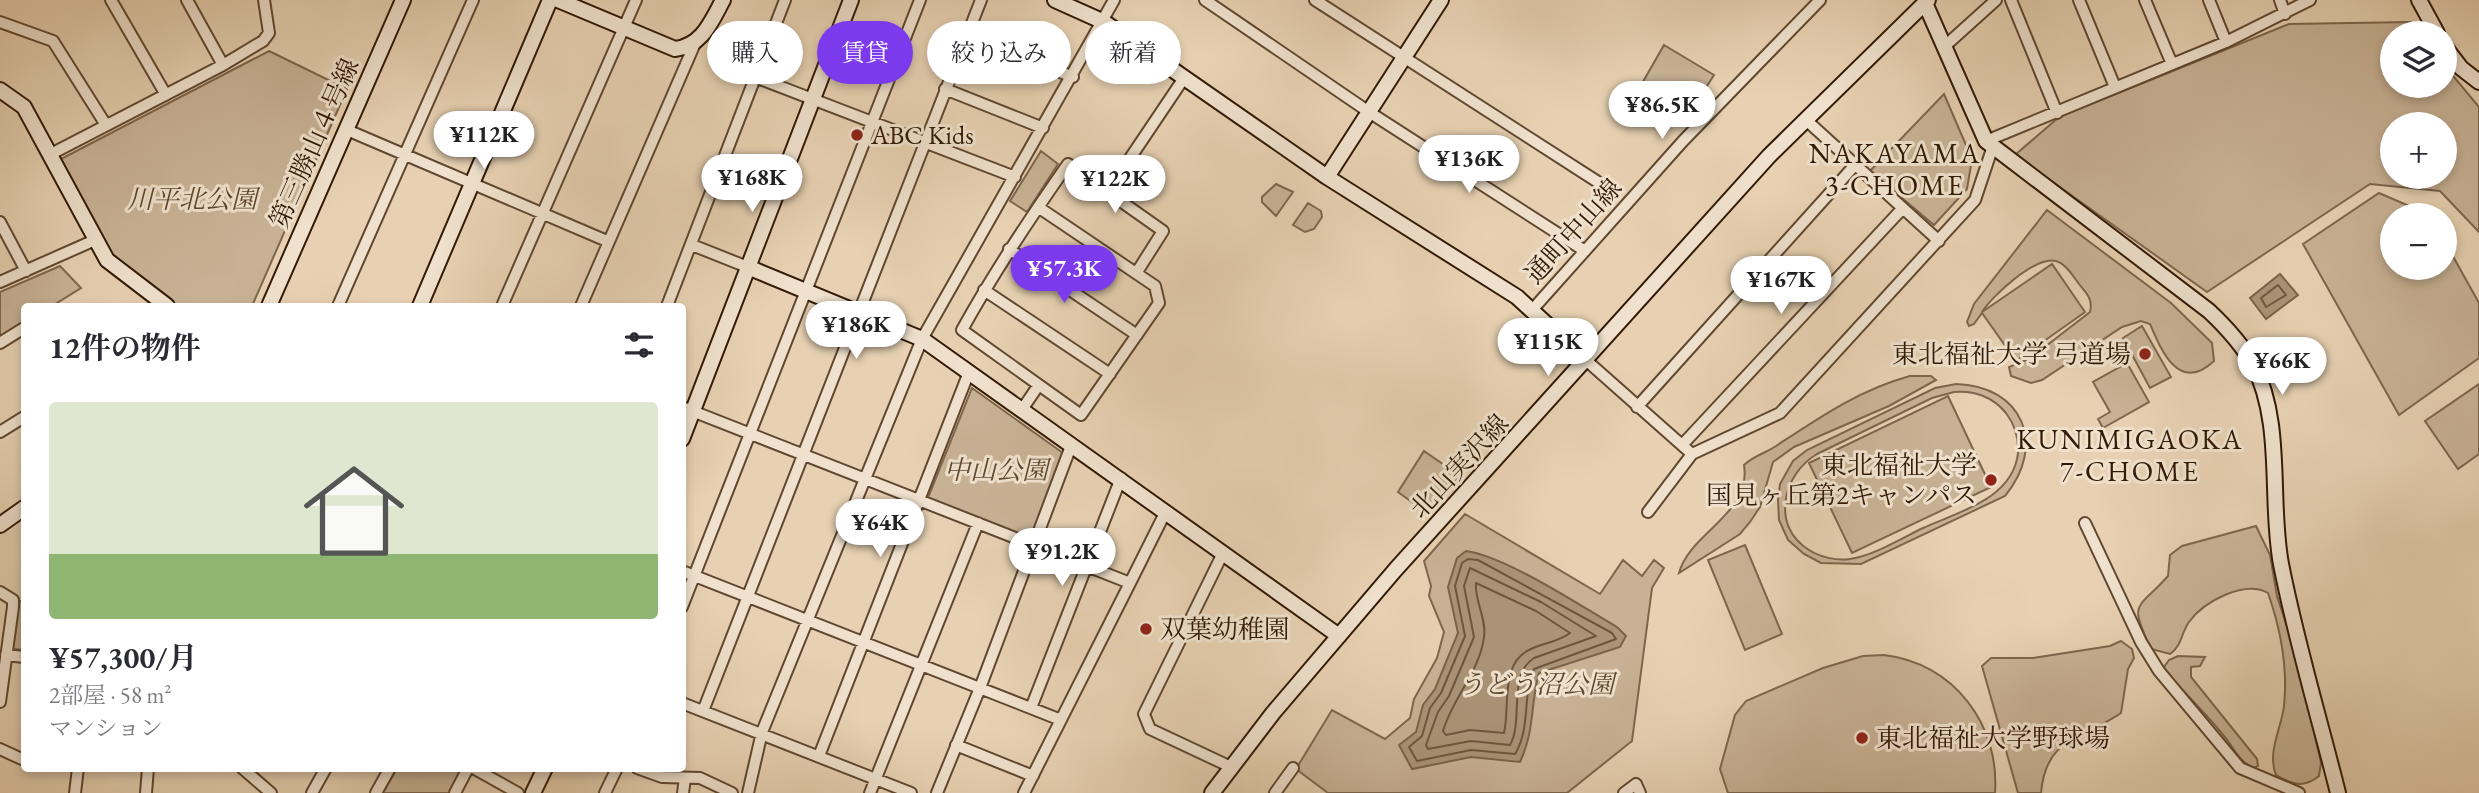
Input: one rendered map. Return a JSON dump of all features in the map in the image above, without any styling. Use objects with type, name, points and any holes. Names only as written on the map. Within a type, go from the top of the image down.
[{"type":"street","points":[[111,0],[166,95]]},
{"type":"street","points":[[187,0],[223,65]]},
{"type":"street","points":[[51,154],[223,65],[263,41],[269,33],[264,0]]},
{"type":"street","name":"第三勝山４号線","points":[[270,303],[403,0]]},
{"type":"street","points":[[339,303],[473,0]]},
{"type":"street","points":[[421,303],[550,0]]},
{"type":"street","points":[[558,0],[675,49],[688,48],[703,35],[723,0]]},
{"type":"street","points":[[503,303],[636,0]]},
{"type":"street","points":[[777,21],[785,0]]},
{"type":"street","points":[[851,0],[750,268],[688,409],[1130,583]]},
{"type":"street","points":[[686,597],[920,0]]},
{"type":"street","points":[[973,21],[981,0]]},
{"type":"street","points":[[1055,0],[1102,21]]},
{"type":"street","points":[[1104,21],[1114,0]]},
{"type":"street","points":[[1205,0],[1369,113],[1585,251]]},
{"type":"street","points":[[1315,0],[1601,184]]},
{"type":"street","points":[[1327,177],[1441,0]]},
{"type":"street","name":"通町中山線","points":[[1533,309],[1683,141],[1820,0]]},
{"type":"street","points":[[1945,46],[1996,0]]},
{"type":"street","points":[[2011,0],[2057,113]]},
{"type":"street","points":[[2079,0],[2115,88]]},
{"type":"street","points":[[2145,0],[2172,64]]},
{"type":"street","points":[[2209,0],[2226,42]]},
{"type":"street","points":[[2280,0],[2286,14]]},
{"type":"street","points":[[1989,144],[2226,42],[2310,0]]},
{"type":"street","points":[[2419,0],[2430,21]]},
{"type":"street","points":[[1925,1],[1989,144],[2209,311],[2236,338],[2253,365],[2264,394],[2270,432],[2281,562],[2338,793]]},
{"type":"street","name":"北山実沢線","points":[[1216,792],[1231,767],[1339,636],[1769,156],[1925,1]]},
{"type":"street","points":[[0,22],[53,41],[106,125]]},
{"type":"street","points":[[582,303],[696,41]]},
{"type":"street","points":[[748,793],[762,732],[922,339],[1085,56]]},
{"type":"street","points":[[2457,63],[2479,82]]},
{"type":"street","points":[[1181,76],[1327,177],[1533,309],[1637,407],[1692,454]]},
{"type":"street","points":[[1108,191],[1184,78]]},
{"type":"street","points":[[668,303],[752,84]]},
{"type":"street","points":[[773,84],[1015,177]]},
{"type":"street","points":[[703,711],[947,84]]},
{"type":"street","points":[[945,89],[1043,128]]},
{"type":"street","points":[[0,90],[23,107],[107,260],[163,303]]},
{"type":"street","points":[[1805,119],[1939,241]]},
{"type":"street","points":[[347,130],[607,241]]},
{"type":"street","points":[[1648,512],[1692,454],[1780,413],[1975,200],[1989,144]]},
{"type":"street","points":[[1038,207],[1137,272],[1154,286],[1159,303],[1081,415],[962,331],[1009,249],[1038,207],[1068,164],[1163,231],[1137,272]]},
{"type":"street","points":[[1637,407],[1855,165]]},
{"type":"street","points":[[1683,444],[1902,209]]},
{"type":"street","points":[[0,222],[26,271]]},
{"type":"street","points":[[0,282],[95,240]]},
{"type":"street","points":[[692,245],[922,339],[1070,446],[1121,478],[1339,636]]},
{"type":"street","points":[[1009,249],[1137,335]]},
{"type":"street","points":[[984,290],[1110,374]]},
{"type":"street","points":[[0,344],[21,330]]},
{"type":"street","points":[[819,756],[969,372]]},
{"type":"street","points":[[1021,411],[1038,386]]},
{"type":"street","points":[[0,432],[21,418]]},
{"type":"street","points":[[937,793],[980,688],[1070,446]]},
{"type":"street","points":[[1031,708],[1121,478]]},
{"type":"street","points":[[0,525],[21,510]]},
{"type":"street","points":[[1024,793],[1166,511]]},
{"type":"street","points":[[870,793],[978,523]]},
{"type":"street","points":[[2085,523],[2141,642],[2159,671],[2240,768],[2299,793]]},
{"type":"street","points":[[1223,553],[1144,714],[1150,729],[1231,767]]},
{"type":"street","points":[[686,573],[1061,720]]},
{"type":"street","points":[[0,592],[13,600]]},
{"type":"street","points":[[13,600],[21,595]]},
{"type":"street","points":[[0,702],[13,600]]},
{"type":"street","points":[[6,655],[21,657]]},
{"type":"street","points":[[686,705],[762,732],[911,793]]},
{"type":"street","points":[[956,745],[1033,776]]},
{"type":"street","points":[[0,749],[21,759]]},
{"type":"street","points":[[1275,793],[1293,768]]},
{"type":"street","points":[[75,793],[78,772]]},
{"type":"street","points":[[146,793],[148,772]]},
{"type":"street","points":[[249,772],[271,793]]},
{"type":"street","points":[[312,793],[324,772]]},
{"type":"street","points":[[376,793],[388,772]]},
{"type":"street","points":[[455,793],[468,772]]},
{"type":"street","points":[[479,772],[518,793]]},
{"type":"street","points":[[533,793],[543,772]]},
{"type":"street","points":[[605,793],[615,772]]},
{"type":"street","points":[[648,772],[662,777],[700,778],[732,793]]},
{"type":"street","points":[[683,793],[685,778]]},
{"type":"street","points":[[1624,793],[1636,784],[1640,793]]},
{"type":"green space","points":[[2380,23],[2380,98],[2457,98],[2457,80],[2479,107],[2479,232],[2457,209],[2457,203],[2451,203],[2440,191],[2420,189],[2457,189],[2457,112],[2380,112],[2380,185],[2370,184],[2207,292],[2015,155],[2059,117],[2289,24]]},
{"type":"green space","points":[[1664,45],[1714,75],[1683,123],[1636,94]]},
{"type":"green space","name":"川平北公園","points":[[269,51],[347,89],[253,303],[173,303],[141,282],[111,256],[61,159]]},
{"type":"green space","points":[[1944,94],[1972,159],[1967,189],[1934,225],[1870,171]]},
{"type":"green space","points":[[1041,151],[1058,164],[1027,212],[1010,201]]},
{"type":"green space","points":[[1276,184],[1293,192],[1276,216],[1262,202],[1262,197]]},
{"type":"green space","points":[[2379,193],[2402,203],[2380,203],[2380,280],[2457,280],[2457,264],[2479,303],[2479,358],[2399,415],[2303,244]]},
{"type":"green space","points":[[1308,203],[1321,211],[1322,217],[1314,229],[1305,232],[1293,225]]},
{"type":"green space","points":[[2047,210],[2171,303],[2212,343],[2214,361],[2202,370],[2191,373],[2181,371],[2166,356],[2150,324],[2141,321],[2122,327],[2042,380],[2031,383],[2011,376],[2009,367],[2029,359],[2090,312],[2089,297],[2069,271],[2056,261],[2047,261],[2015,279],[1982,312],[2052,264],[2085,312],[2016,361],[1982,313],[1974,324],[1969,326],[1967,322],[1974,304]]},
{"type":"green space","points":[[60,266],[81,288],[57,303],[21,303],[21,325],[0,339],[0,292]]},
{"type":"green space","name":"東北福祉大学 弓道場","points":[[2142,326],[2171,377],[2150,388],[2123,338]]},
{"type":"green space","points":[[2127,363],[2149,402],[2103,428],[2098,419],[2110,412],[2093,382]]},
{"type":"green space","points":[[1910,376],[1931,376],[1936,380],[1889,406],[1794,447],[1773,462],[1760,507],[1740,534],[1679,573],[1695,546],[1739,497],[1744,482],[1744,465],[1857,397]]},
{"type":"green space","points":[[1956,384],[1979,387],[1998,395],[2012,407],[2021,422],[2026,439],[2018,477],[2005,496],[1861,564],[1821,563],[1804,554],[1788,540],[1779,520],[1780,484],[1793,461],[1807,450],[1935,388]],"holes":[[[1961,392],[1983,396],[1995,403],[2006,413],[2016,432],[2018,453],[2014,469],[1995,493],[1982,502],[1859,557],[1839,559],[1823,556],[1809,550],[1797,540],[1789,528],[1785,514],[1786,500],[1789,487],[1805,463],[1817,454],[1932,398]]]},
{"type":"green space","points":[[2479,384],[2479,454],[2458,469],[2425,421]]},
{"type":"green space","name":"中山公園","points":[[972,388],[1063,453],[1029,539],[928,498]]},
{"type":"green space","points":[[1948,396],[1991,487],[1852,553],[1809,463]]},
{"type":"green space","points":[[1424,451],[1460,476],[1427,513],[1398,492]]},
{"type":"green space","name":"うどう沼公園","points":[[1465,514],[1600,594],[1623,560],[1642,576],[1654,560],[1664,568],[1652,588],[1632,741],[1567,793],[1328,793],[1296,769],[1332,710],[1385,739],[1410,718],[1414,699],[1437,658],[1444,632],[1429,596],[1431,586],[1424,561]]},
{"type":"green space","points":[[2256,526],[2270,555],[2277,596],[2298,660],[2321,763],[2319,776],[2303,784],[2292,783],[2276,775],[2274,766],[2274,749],[2284,706],[2285,677],[2280,635],[2268,593],[2248,589],[2215,600],[2189,622],[2177,647],[2170,654],[2151,649],[2138,614],[2139,607],[2168,576],[2170,555],[2182,546]]},
{"type":"green space","points":[[1745,545],[1782,634],[1745,650],[1708,560]]},
{"type":"green space","points":[[21,601],[21,650],[13,649],[17,604]]},
{"type":"green space","points":[[2121,641],[2132,649],[2134,658],[2128,669],[2121,713],[2058,750],[2044,774],[2041,793],[2018,793],[1982,666],[1991,658],[2033,658],[2110,646]]},
{"type":"green space","name":"東北福祉大学野球場","points":[[1884,655],[1909,660],[1931,670],[1951,684],[1967,701],[1980,721],[1989,743],[1995,793],[1728,793],[1720,769],[1735,715],[1746,701],[1823,668],[1863,656]]},
{"type":"green space","points":[[2178,656],[2205,657],[2200,666],[2191,667],[2191,677],[2257,759],[2258,766],[2254,768],[2240,758],[2212,721],[2171,678],[2164,667],[2169,660]]},
{"type":"green space","points":[[395,772],[460,772],[461,776],[451,793],[383,793]]},
{"type":"water","points":[[2280,274],[2298,295],[2266,319],[2250,298]]},
{"type":"water","points":[[1466,551],[1502,562],[1522,572],[1617,627],[1626,636],[1620,647],[1539,673],[1528,739],[1520,762],[1471,757],[1412,769],[1399,745],[1416,732],[1423,705],[1435,689],[1458,633],[1448,587],[1457,558]]},
{"type":"place","name":"ABC Kids","points":[[857,135]]},
{"type":"place","name":"東北福祉大学 弓道場","points":[[2145,354]]},
{"type":"place","name":"東北福祉大学 国見ヶ丘第2キャンパス","points":[[1991,480]]},
{"type":"place","name":"双葉幼稚園","points":[[1146,629]]},
{"type":"place","name":"東北福祉大学野球場","points":[[1862,738]]},
{"type":"district","name":"NAKAYAMA 3-CHOME","points":[[1895,169]]},
{"type":"district","name":"KUNIMIGAOKA 7-CHOME","points":[[2130,455]]}]
